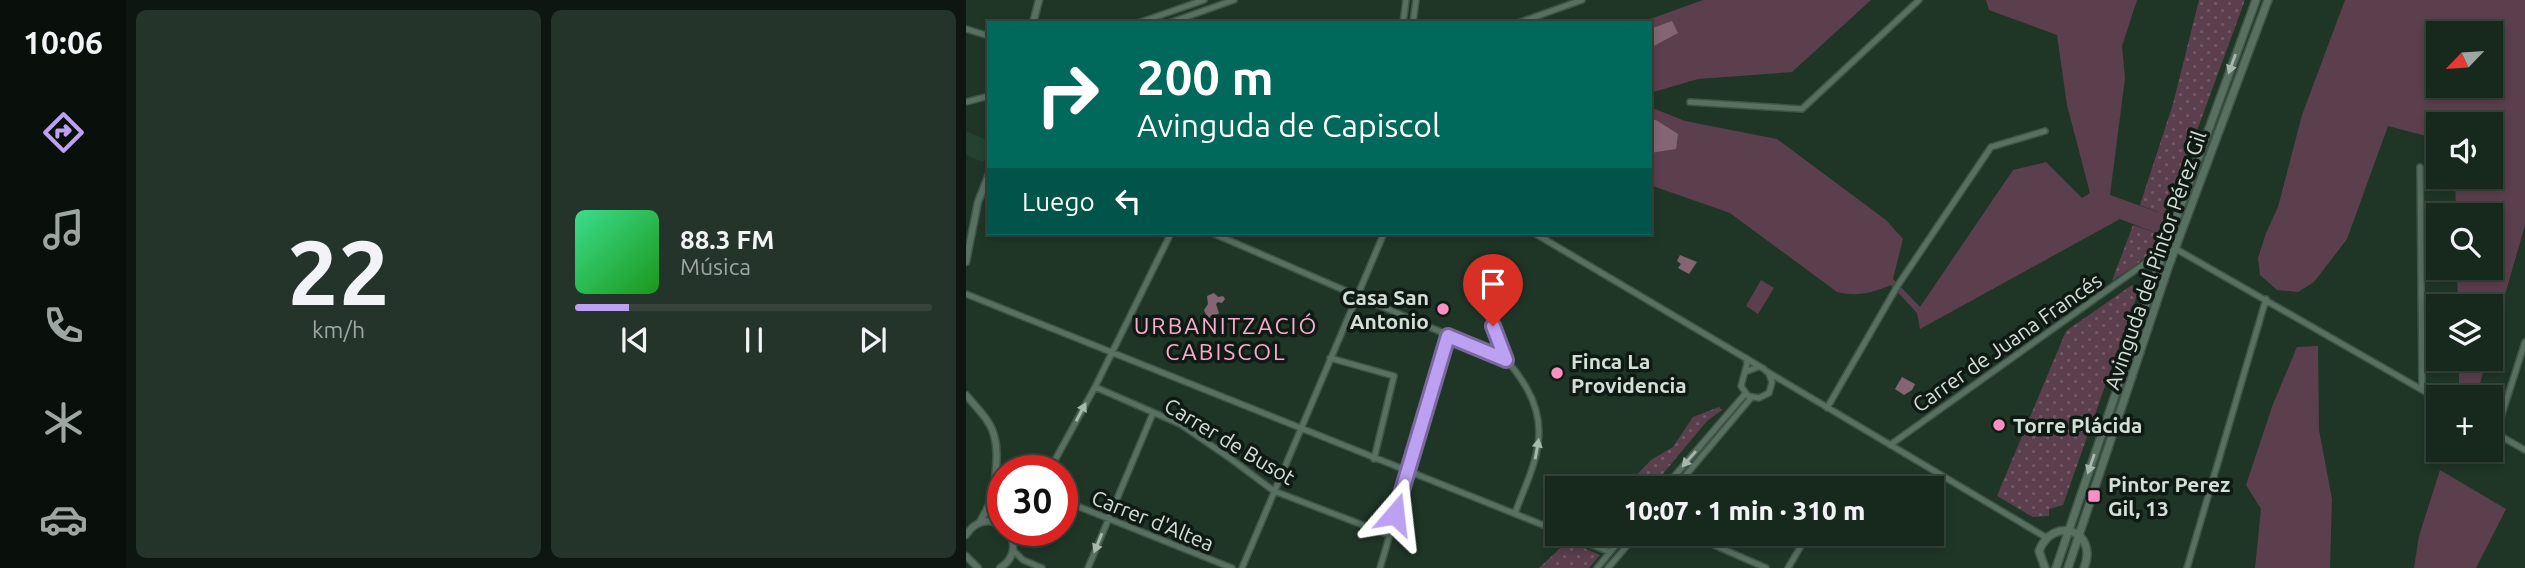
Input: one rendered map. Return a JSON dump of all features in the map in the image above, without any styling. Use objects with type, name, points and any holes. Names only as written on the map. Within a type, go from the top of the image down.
[{"type":"main road","name":"Avinguda del Pintor Pérez Gil","points":[[2056,568],[2165,249],[2256,0]]},
{"type":"main road","name":"Avinguda del Pintor Pérez Gil","points":[[2068,568],[2176,249],[2268,0]]},
{"type":"main road","points":[[2045,568],[2039,551],[2047,538],[2056,532],[2069,530],[2079,534]]},
{"type":"main road","name":"Avinguda del Pintor Pérez Gil","points":[[2079,534],[2086,546],[2088,557],[2084,568]]},
{"type":"street","points":[[1034,21],[1039,0]]},
{"type":"street","points":[[1144,21],[1204,0]]},
{"type":"street","points":[[1174,21],[1234,0]]},
{"type":"street","points":[[1403,21],[1406,0]]},
{"type":"street","points":[[1413,21],[1416,0]]},
{"type":"street","points":[[1524,21],[1582,0]]},
{"type":"street","points":[[1690,102],[1802,109],[1919,0]]},
{"type":"street","points":[[966,29],[987,35]]},
{"type":"street","points":[[966,102],[987,97]]},
{"type":"street","points":[[1826,408],[1898,285],[1991,147],[2045,131]]},
{"type":"street","points":[[2420,167],[2422,390]]},
{"type":"street","points":[[966,262],[978,202],[987,179]]},
{"type":"street","points":[[1058,455],[1095,387],[1170,235]]},
{"type":"street","points":[[1217,235],[1506,360],[1515,369],[1531,396],[1539,418],[1539,445],[1516,513]]},
{"type":"street","points":[[1242,568],[1383,235]]},
{"type":"street","points":[[1537,235],[2047,538]]},
{"type":"street","points":[[2165,249],[2176,249],[2426,392]]},
{"type":"street","name":"Carrer de Juana Francés","points":[[1890,445],[2165,249]]},
{"type":"street","points":[[2143,265],[2156,276]]},
{"type":"street","points":[[966,294],[1545,525]]},
{"type":"street","points":[[2187,568],[2266,299]]},
{"type":"street","points":[[1493,326],[1506,360]]},
{"type":"street","points":[[1380,568],[1448,336]]},
{"type":"street","points":[[2503,403],[2525,342]]},
{"type":"street","points":[[1330,358],[1394,376],[1374,459]]},
{"type":"street","points":[[1746,358],[1741,382],[1745,394],[1751,398]]},
{"type":"street","points":[[1745,373],[1754,367],[1765,370],[1770,376],[1772,386]]},
{"type":"street","points":[[1685,476],[1751,398],[1766,395],[1772,386],[1783,381]]},
{"type":"street","name":"Carrer de Busot","points":[[1095,387],[1180,424],[1274,491],[1389,535]]},
{"type":"street","points":[[1674,476],[1745,394]]},
{"type":"street","points":[[966,396],[986,419],[994,436],[996,455]]},
{"type":"street","points":[[1088,568],[1153,413]]},
{"type":"street","points":[[2503,437],[2525,450]]},
{"type":"street","name":"Carrer d'Altea","points":[[1078,507],[1232,568]]},
{"type":"street","points":[[966,535],[980,522],[987,509]]},
{"type":"street","points":[[980,522],[987,523]]},
{"type":"street","points":[[1000,568],[1008,561],[1013,546]]},
{"type":"street","points":[[1595,546],[1610,552]]},
{"type":"street","points":[[1597,568],[1615,546]]},
{"type":"street","points":[[1608,568],[1627,546]]},
{"type":"street","points":[[1716,546],[1766,568]]},
{"type":"street","points":[[1788,568],[1801,546]]},
{"type":"street","points":[[1013,550],[1023,560],[1042,568]]},
{"type":"street","points":[[966,556],[976,568]]},
{"type":"street","points":[[1008,561],[1023,560]]},
{"type":"shaded area","points":[[1703,0],[1871,0],[1792,72],[1698,79],[1652,92],[1652,21],[1645,21]]},
{"type":"shaded area","points":[[1986,0],[2137,0],[2122,46],[2125,78],[2110,195],[2166,215],[2159,234],[2120,219],[1920,329],[1917,313],[1891,285],[1864,293],[1837,292],[1730,213],[1652,186],[1652,108],[1685,121],[1777,139],[1886,220],[1903,239],[1893,279],[1920,307],[2013,170],[2046,162],[2082,198],[2090,193],[2067,105],[2057,35],[1989,10]]},
{"type":"shaded area","points":[[2199,0],[2245,0],[2166,215],[2140,205],[2173,104]]},
{"type":"shaded area","points":[[2345,0],[2525,0],[2525,225],[2503,302],[2503,294],[2458,294],[2457,280],[2503,280],[2503,203],[2456,203],[2455,189],[2503,189],[2503,112],[2426,112],[2426,136],[2388,126],[2347,239],[2314,282],[2298,292],[2277,290],[2260,275],[2258,258],[2278,207],[2302,115]]},
{"type":"shaded area","points":[[1672,21],[1678,33],[1652,47],[1652,28]]},
{"type":"shaded area","points":[[1652,120],[1678,134],[1676,149],[1652,153]]},
{"type":"shaded area","points":[[966,131],[987,140],[987,154],[983,162],[966,155]]},
{"type":"shaded area","points":[[2133,225],[2159,234],[2147,256],[2112,281]]},
{"type":"shaded area","points":[[1680,255],[1697,262],[1689,274],[1678,268],[1681,264],[1677,261]]},
{"type":"shaded area","points":[[1761,280],[1774,288],[1758,314],[1746,306]]},
{"type":"shaded area","points":[[2132,285],[2139,290],[2063,505],[2049,509],[2049,516],[2033,517],[1997,496],[2066,331]]},
{"type":"shaded area","points":[[1214,293],[1225,299],[1216,304],[1219,313],[1212,318],[1207,317],[1204,310],[1208,304],[1207,296]]},
{"type":"shaded area","points":[[2318,346],[2319,430],[2332,499],[2330,568],[2255,568],[2261,509],[2246,485],[2273,404],[2297,347]]},
{"type":"shaded area","points":[[2459,371],[2484,371],[2479,385],[2459,385]]},
{"type":"shaded area","points":[[1902,377],[1915,384],[1912,390],[1904,395],[1895,389]]},
{"type":"shaded area","points":[[1719,407],[1722,410],[1707,421],[1661,476],[1636,476],[1651,460],[1673,447],[1693,417]]},
{"type":"shaded area","points":[[2440,470],[2506,509],[2476,568],[2414,568],[2419,536]]},
{"type":"shaded area","points":[[1563,546],[1579,546],[1600,555],[1589,568],[1539,568]]},
{"type":"place","name":"Casa San Antonio","points":[[1443,309]]},
{"type":"place","name":"Finca La Providencia","points":[[1557,373]]},
{"type":"place","name":"Torre Plácida","points":[[1999,425]]},
{"type":"place","name":"Pintor Perez Gil, 13","points":[[2094,496]]},
{"type":"district","name":"URBANITZACIÓ CABISCOL","points":[[1226,338]]},
{"type":"route","points":[[1395,514],[1448,336],[1506,360],[1493,326]]}]
